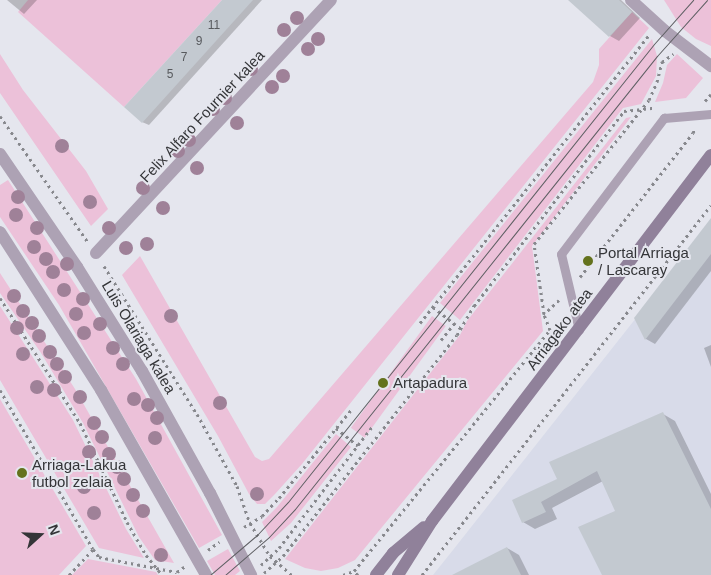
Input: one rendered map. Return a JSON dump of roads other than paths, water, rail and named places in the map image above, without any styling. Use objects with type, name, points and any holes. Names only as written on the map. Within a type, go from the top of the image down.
[{"type":"main road","name":"Arriagako atea","points":[[398,575],[432,521],[711,156]]},
{"type":"main road","name":"Arriagako atea","points":[[376,575],[393,553],[432,521]]},
{"type":"street","name":"Felix Alfaro Fournier kalea","points":[[96,253],[331,0]]},
{"type":"street","points":[[630,0],[653,21],[711,66]]},
{"type":"street","name":"Luis Olariaga kalea","points":[[0,154],[77,267],[142,371],[234,540],[257,574]]},
{"type":"street","points":[[0,232],[101,390],[206,575]]},
{"type":"lane","points":[[579,330],[561,254],[664,118],[711,114]]},
{"type":"tram line","points":[[210,575],[257,535],[288,502],[654,44],[693,0]]},
{"type":"tram line","points":[[225,575],[269,537],[295,509],[657,56],[707,0]]},
{"type":"place","name":"Portal Arriaga / Lascaray","points":[[588,261]]},
{"type":"place","name":"Artapadura","points":[[383,383]]},
{"type":"place","name":"Arriaga-Lakua futbol zelaia","points":[[22,473]]}]
